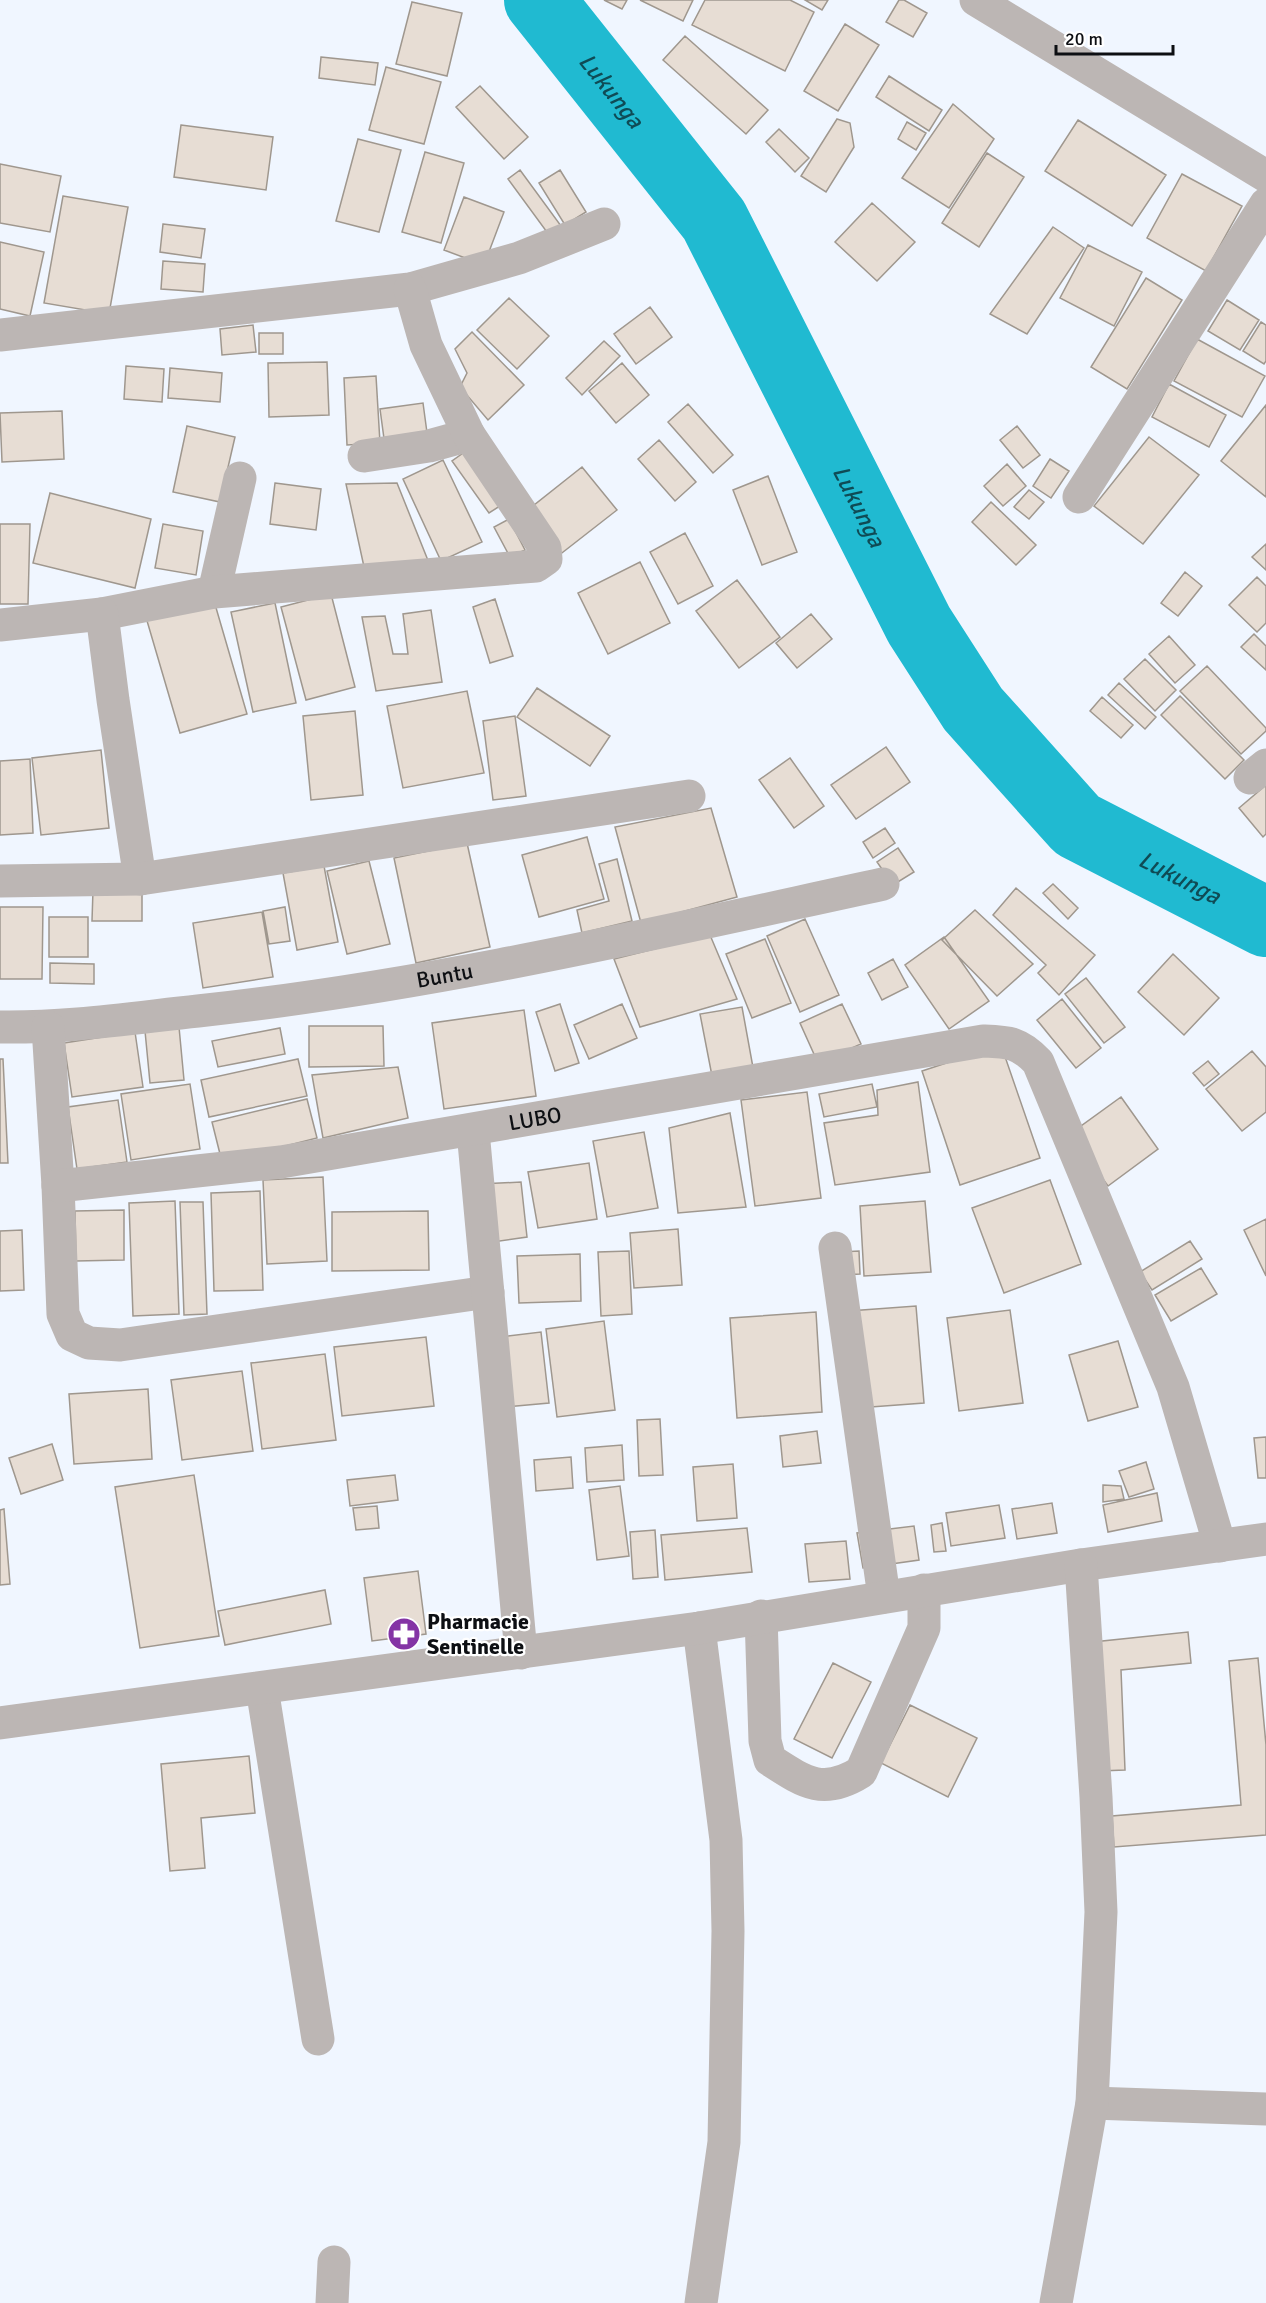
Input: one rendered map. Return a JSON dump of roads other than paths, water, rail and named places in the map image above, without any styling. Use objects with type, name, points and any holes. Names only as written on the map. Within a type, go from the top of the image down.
[{"type":"street","points":[[976,0],[1266,176]]},
{"type":"street","points":[[1079,497],[1266,204]]},
{"type":"street","points":[[0,335],[410,289],[519,258],[604,224]]},
{"type":"street","points":[[0,625],[102,614],[214,592],[536,566],[546,559],[545,548],[469,435],[426,345],[410,289]]},
{"type":"street","points":[[364,456],[429,446],[469,435]]},
{"type":"street","points":[[214,592],[240,478]]},
{"type":"street","points":[[102,614],[112,700],[140,879]]},
{"type":"street","points":[[0,881],[140,879],[689,796]]},
{"type":"street","name":"Buntu","points":[[0,1027],[48,1027],[277,1003],[524,961],[883,884]]},
{"type":"street","points":[[48,1027],[63,1314],[72,1335],[89,1343],[120,1345],[488,1292]]},
{"type":"street","name":"LUBO","points":[[58,1186],[281,1162],[473,1131],[983,1041],[1009,1042],[1025,1049],[1038,1062],[1173,1387],[1220,1546]]},
{"type":"street","points":[[473,1131],[521,1653]]},
{"type":"street","points":[[835,1248],[884,1597]]},
{"type":"street","points":[[0,1723],[699,1628],[1081,1565],[1266,1539]]},
{"type":"street","points":[[1056,2303],[1092,2103],[1101,1912],[1081,1565]]},
{"type":"street","points":[[761,1616],[765,1741],[770,1760],[816,1785],[832,1785],[846,1782],[861,1772],[924,1628],[924,1590]]},
{"type":"street","points":[[699,1628],[726,1840],[728,1931],[724,2142],[701,2303]]},
{"type":"street","points":[[262,1688],[318,2039]]},
{"type":"street","points":[[1092,2103],[1266,2109]]},
{"type":"street","points":[[332,2303],[334,2262]]},
{"type":"waterway","name":"Lukunga","points":[[539,0],[714,220],[919,625],[973,709],[1077,825],[1266,922]]},
{"type":"place","name":"Pharmacie Sentinelle","points":[[404,1634]]}]
